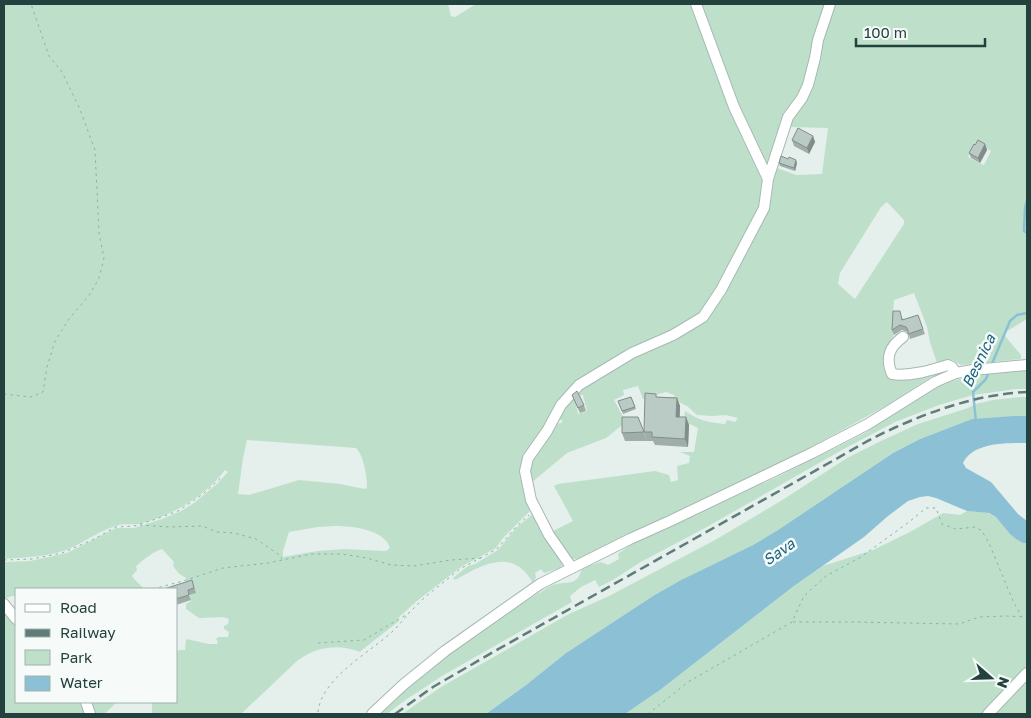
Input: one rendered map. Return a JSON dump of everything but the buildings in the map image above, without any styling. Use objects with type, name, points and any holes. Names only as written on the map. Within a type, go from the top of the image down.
[{"type":"street","points":[[696,4],[734,107],[768,179]]},
{"type":"street","points":[[572,568],[549,535],[535,509],[525,471],[528,458],[561,405],[579,384],[632,353],[674,335],[703,317],[722,290],[764,208],[768,179],[788,118],[802,98],[808,85],[818,40],[830,4]]},
{"type":"street","points":[[903,337],[895,343],[888,355],[892,374],[909,374],[948,365],[956,373]]},
{"type":"street","points":[[372,714],[403,685],[445,651],[540,584],[812,453],[868,424],[935,382],[956,373],[1027,365]]},
{"type":"street","points":[[4,604],[15,618]]},
{"type":"street","points":[[988,714],[1027,673]]},
{"type":"path","points":[[4,394],[31,397],[43,392],[47,366],[55,342],[68,319],[90,294],[99,278],[104,258],[99,233],[95,150],[79,107],[62,72],[50,56],[30,4]]},
{"type":"path","points":[[4,560],[32,559],[62,553],[116,527],[140,525],[178,511],[204,494],[223,476]]},
{"type":"path","points":[[792,622],[804,596],[826,576],[861,557],[926,508],[936,508],[942,524],[956,530],[975,527],[982,530],[1022,617]]},
{"type":"path","points":[[318,712],[323,694],[333,681],[394,630],[425,597],[460,569],[497,549],[510,533],[535,509]]},
{"type":"path","points":[[140,525],[169,527],[202,526],[216,532],[234,533],[256,539],[278,554],[283,560]]},
{"type":"path","points":[[156,588],[223,568],[268,563],[311,554],[341,554],[367,558],[391,565],[414,566],[451,560],[482,558]]},
{"type":"path","points":[[318,643],[364,640],[409,612]]},
{"type":"path","points":[[648,714],[688,682],[792,622],[959,624],[979,617],[1027,617]]},
{"type":"green space","points":[[4,4],[448,4],[451,16],[455,17],[476,4],[828,4],[805,85],[786,116],[771,165],[764,178],[764,188],[768,191],[771,178],[777,168],[796,175],[822,174],[828,128],[789,127],[790,118],[796,112],[810,85],[820,39],[832,4],[1027,4],[1027,319],[1004,333],[1021,355],[1021,359],[961,365],[952,360],[937,363],[927,327],[914,293],[894,300],[892,323],[894,335],[885,350],[884,357],[886,375],[897,378],[941,372],[941,374],[931,377],[891,403],[797,455],[579,559],[570,559],[551,532],[573,521],[554,486],[655,471],[669,475],[671,482],[678,480],[677,466],[689,463],[690,456],[680,452],[694,452],[698,428],[684,421],[685,411],[708,422],[725,424],[727,420],[735,422],[738,418],[726,415],[697,415],[687,406],[675,400],[674,395],[666,392],[643,399],[638,386],[623,390],[624,395],[614,400],[626,422],[606,438],[567,453],[531,483],[530,467],[535,452],[554,424],[562,423],[562,420],[557,419],[557,414],[553,411],[546,426],[524,459],[522,471],[524,484],[532,508],[496,548],[461,567],[418,600],[397,619],[399,621],[360,652],[335,647],[311,652],[304,656],[241,714],[152,714],[152,703],[178,703],[178,651],[185,650],[186,639],[217,644],[216,639],[218,637],[228,637],[229,632],[224,629],[224,626],[228,624],[229,619],[223,617],[199,618],[186,609],[186,604],[191,601],[186,578],[177,571],[173,565],[174,562],[162,549],[136,566],[137,570],[132,576],[143,588],[15,588],[15,596],[4,599],[4,562],[30,561],[67,553],[116,528],[134,528],[162,519],[194,503],[228,472],[225,470],[208,489],[175,511],[139,524],[111,528],[71,548],[38,556],[4,559]],"holes":[[[976,142],[991,151],[984,165],[968,157]],[[887,202],[904,220],[904,224],[855,299],[838,284],[840,273],[881,207]],[[574,395],[583,395],[587,411],[578,414]],[[247,440],[356,448],[363,461],[367,487],[365,489],[340,484],[299,480],[249,495],[238,494]],[[335,526],[367,530],[381,537],[390,548],[386,551],[345,549],[317,551],[283,557],[289,532]]]},
{"type":"green space","points":[[1027,370],[1027,389],[973,395],[939,405],[895,422],[639,563],[613,580],[599,587],[595,580],[581,587],[570,596],[572,602],[442,676],[387,714],[378,714],[415,681],[474,636],[549,587],[575,581],[582,568],[601,562],[608,565],[619,559],[618,554],[631,544],[775,478],[865,433],[928,391],[970,376]]},
{"type":"green space","points":[[1027,397],[1027,416],[972,419],[920,439],[893,453],[753,545],[681,580],[653,596],[566,653],[486,714],[402,714],[441,687],[569,614],[609,596],[715,540],[784,499],[847,458],[918,424],[976,404]]},
{"type":"green space","points":[[967,511],[991,514],[1013,536],[1027,543],[1027,714],[625,714],[660,690],[794,586],[823,566],[873,550],[943,513],[960,515]]},
{"type":"green space","points":[[534,513],[563,564],[560,568],[544,573],[541,569],[535,573],[536,577],[533,583],[525,572],[516,565],[507,562],[487,564],[455,580],[453,578],[468,566],[475,564],[498,550],[516,528]]},
{"type":"green space","points":[[4,609],[15,621],[15,703],[84,703],[89,714],[4,714]]},
{"type":"green space","points":[[88,703],[115,703],[104,714],[92,714]]},
{"type":"water","name":"Sava","points":[[1027,416],[1027,443],[982,447],[968,456],[963,463],[966,468],[991,482],[1018,514],[1027,521],[1027,543],[1016,539],[996,517],[989,513],[967,511],[936,498],[920,497],[908,501],[864,537],[794,586],[660,690],[625,714],[486,714],[566,653],[653,596],[681,580],[753,545],[893,453],[920,439],[972,419]]},
{"type":"waterway","name":"Besnica","points":[[1027,200],[1024,231],[1027,233]]},
{"type":"waterway","name":"Besnica","points":[[991,366],[1010,321],[1017,315],[1027,313]]},
{"type":"waterway","name":"Besnica","points":[[976,422],[973,392],[986,379],[989,371]]},
{"type":"railway","points":[[395,714],[433,687],[495,651],[879,435],[926,415],[976,399],[1027,392]]}]
